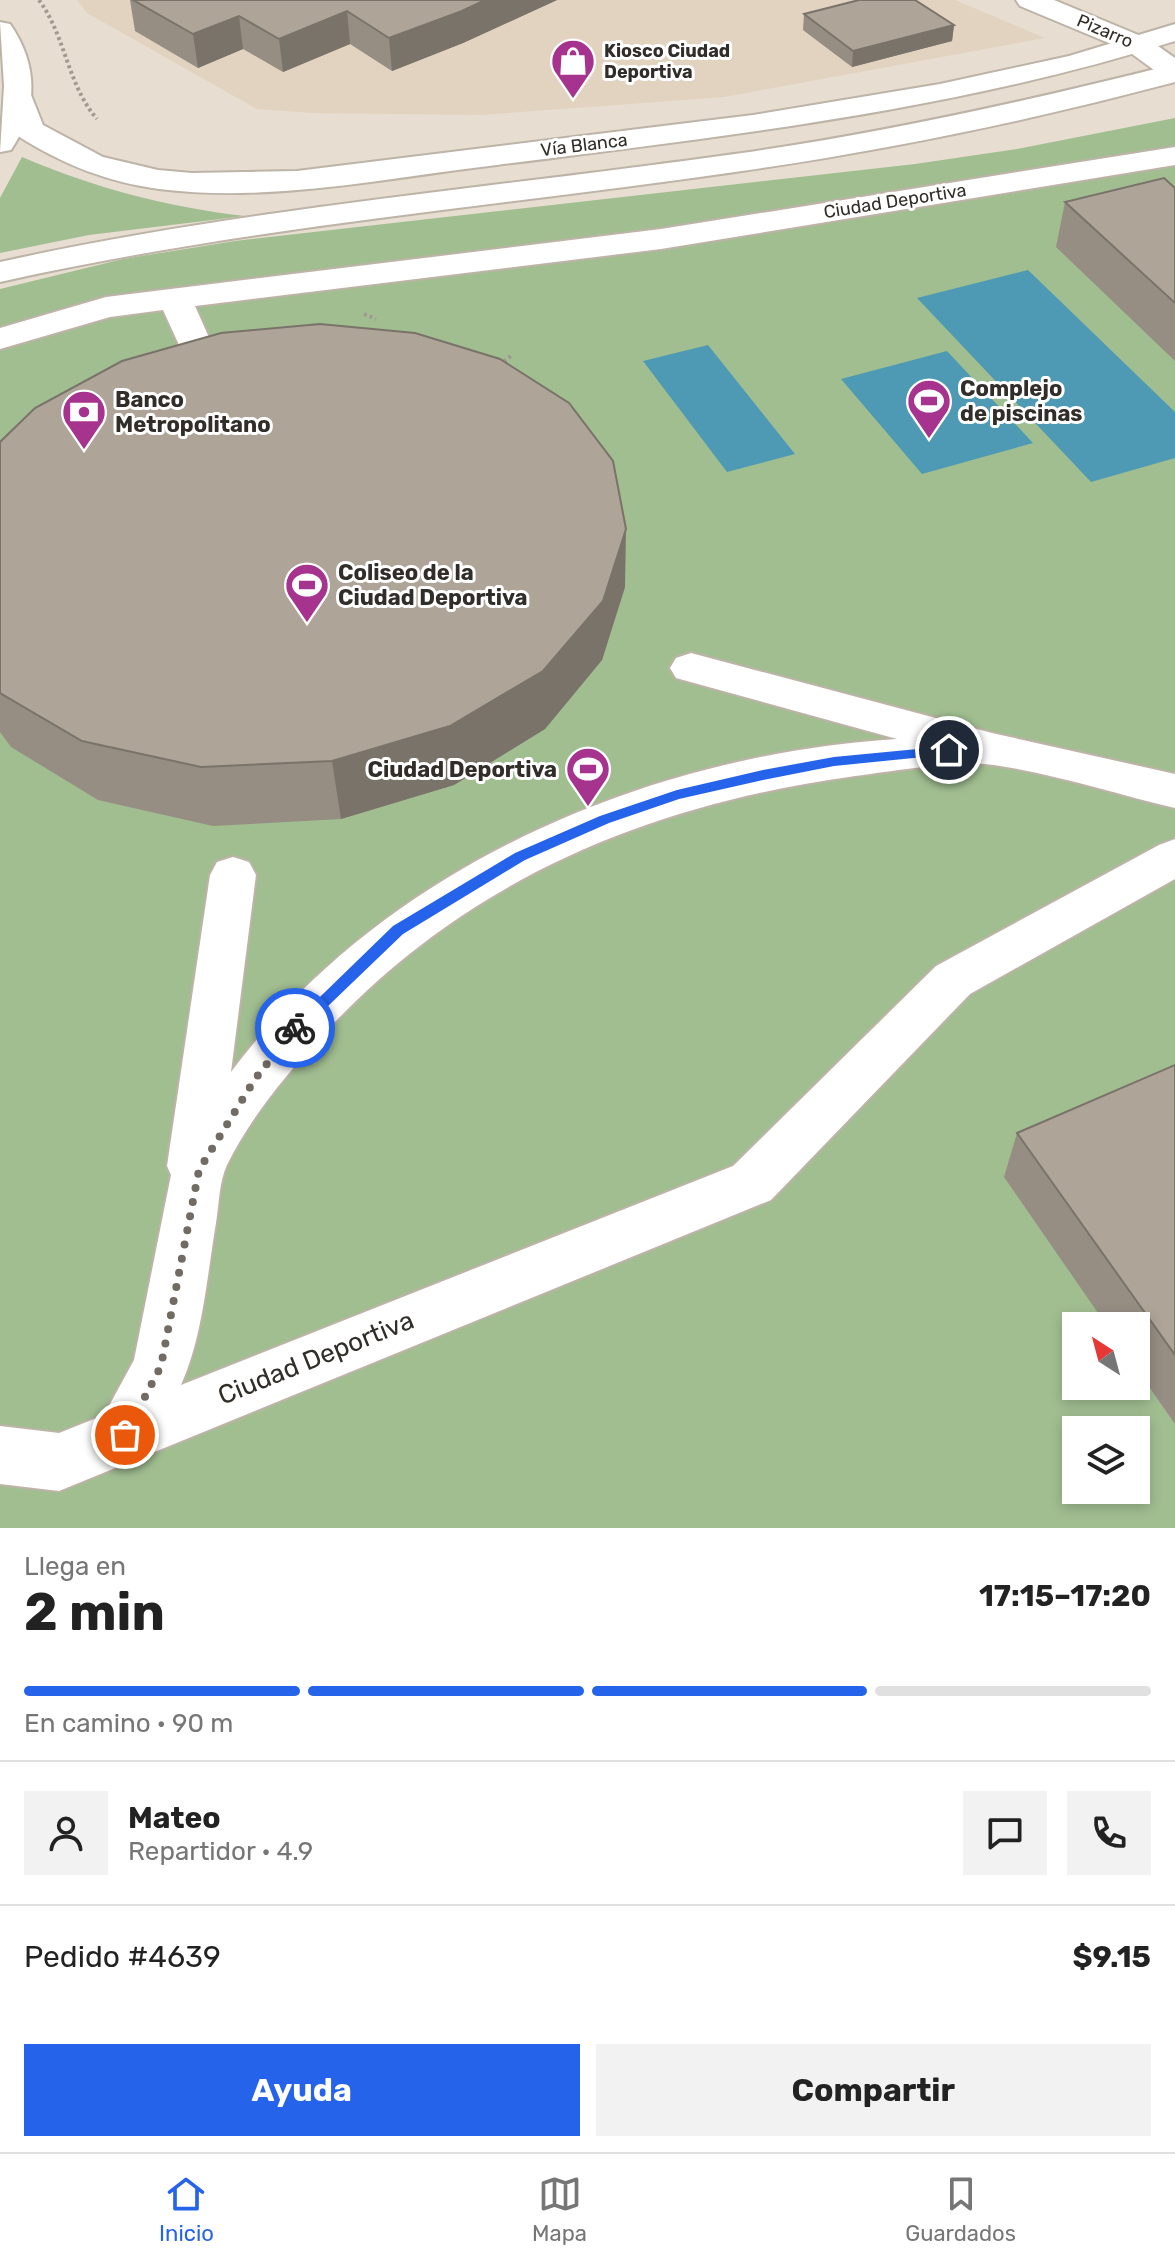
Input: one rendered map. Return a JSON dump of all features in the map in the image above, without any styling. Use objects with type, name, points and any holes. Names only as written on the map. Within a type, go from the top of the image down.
[{"type":"main road","name":"Pizarro","points":[[1030,0],[1138,45],[1175,72]]},
{"type":"main road","points":[[0,30],[18,64],[19,96],[0,143]]},
{"type":"main road","name":"Vía Blanca","points":[[19,96],[29,130],[82,160],[163,182],[243,184],[313,179],[753,124],[1011,78],[1138,45],[1175,32]]},
{"type":"main road","name":"Vía Blanca","points":[[0,272],[85,252],[335,213],[744,162],[1058,105],[1175,72]]},
{"type":"main road","name":"Ciudad Deportiva","points":[[0,339],[106,307],[661,239],[1175,156]]},
{"type":"main road","points":[[174,297],[197,351]]},
{"type":"main road","points":[[691,668],[992,749],[1175,791]]},
{"type":"main road","points":[[125,1435],[161,1366],[199,1170],[255,1079],[306,1014],[398,930],[520,857],[605,819],[677,795],[834,761],[927,751],[992,749]]},
{"type":"main road","name":"Ciudad Deportiva","points":[[0,1455],[59,1462],[752,1183],[953,980],[1175,857]]},
{"type":"main road","points":[[172,1318],[233,875]]},
{"type":"path","points":[[39,0],[69,56],[81,104],[99,120]]},
{"type":"path","points":[[488,372],[511,356]]},
{"type":"shaded area","points":[[77,0],[955,0],[1045,38],[724,97],[482,115],[313,113],[257,109],[87,13]]},
{"type":"green space","name":"Ciudad Deportiva","points":[[1175,118],[1175,1528],[0,1528],[0,289],[123,259],[235,241],[915,164],[1017,149]]},
{"type":"green space","points":[[22,157],[131,195],[245,216],[89,235],[0,253],[0,198]]},
{"type":"water","points":[[1028,270],[1175,412],[1175,458],[1091,482],[917,298]]},
{"type":"water","points":[[708,345],[795,454],[727,472],[643,361]]},
{"type":"water","points":[[947,351],[1033,443],[922,474],[841,379]]},
{"type":"building","points":[[133,0],[485,0],[389,38],[347,11],[279,39],[239,16],[193,34]]},
{"type":"building","points":[[859,0],[915,0],[954,25],[853,51],[804,14]]},
{"type":"building","points":[[1164,178],[1175,188],[1175,303],[1065,202]]},
{"type":"building","name":"Coliseo de la Ciudad Deportiva","points":[[320,324],[415,333],[500,359],[569,403],[613,461],[626,529],[603,601],[543,671],[450,726],[332,761],[201,767],[82,741],[0,693],[0,442],[35,408],[122,361],[221,333]]},
{"type":"building","points":[[1175,1065],[1175,1355],[1150,1320],[1150,1312],[1144,1312],[1017,1133]]},
{"type":"way so far","points":[[125,1435],[161,1366],[199,1170],[255,1079],[295,1028]]},
{"type":"place","name":"Kiosco Ciudad Deportiva","points":[[573,100]]},
{"type":"place","name":"Complejo de piscinas","points":[[929,440]]},
{"type":"place","name":"Banco Metropolitano","points":[[84,451]]},
{"type":"place","name":"Coliseo de la Ciudad Deportiva","points":[[307,624]]},
{"type":"place","name":"Ciudad Deportiva","points":[[588,808]]},
{"type":"route","points":[[295,1028],[306,1014],[398,930],[520,857],[605,819],[677,795],[763,775],[834,761],[949,750]]}]
